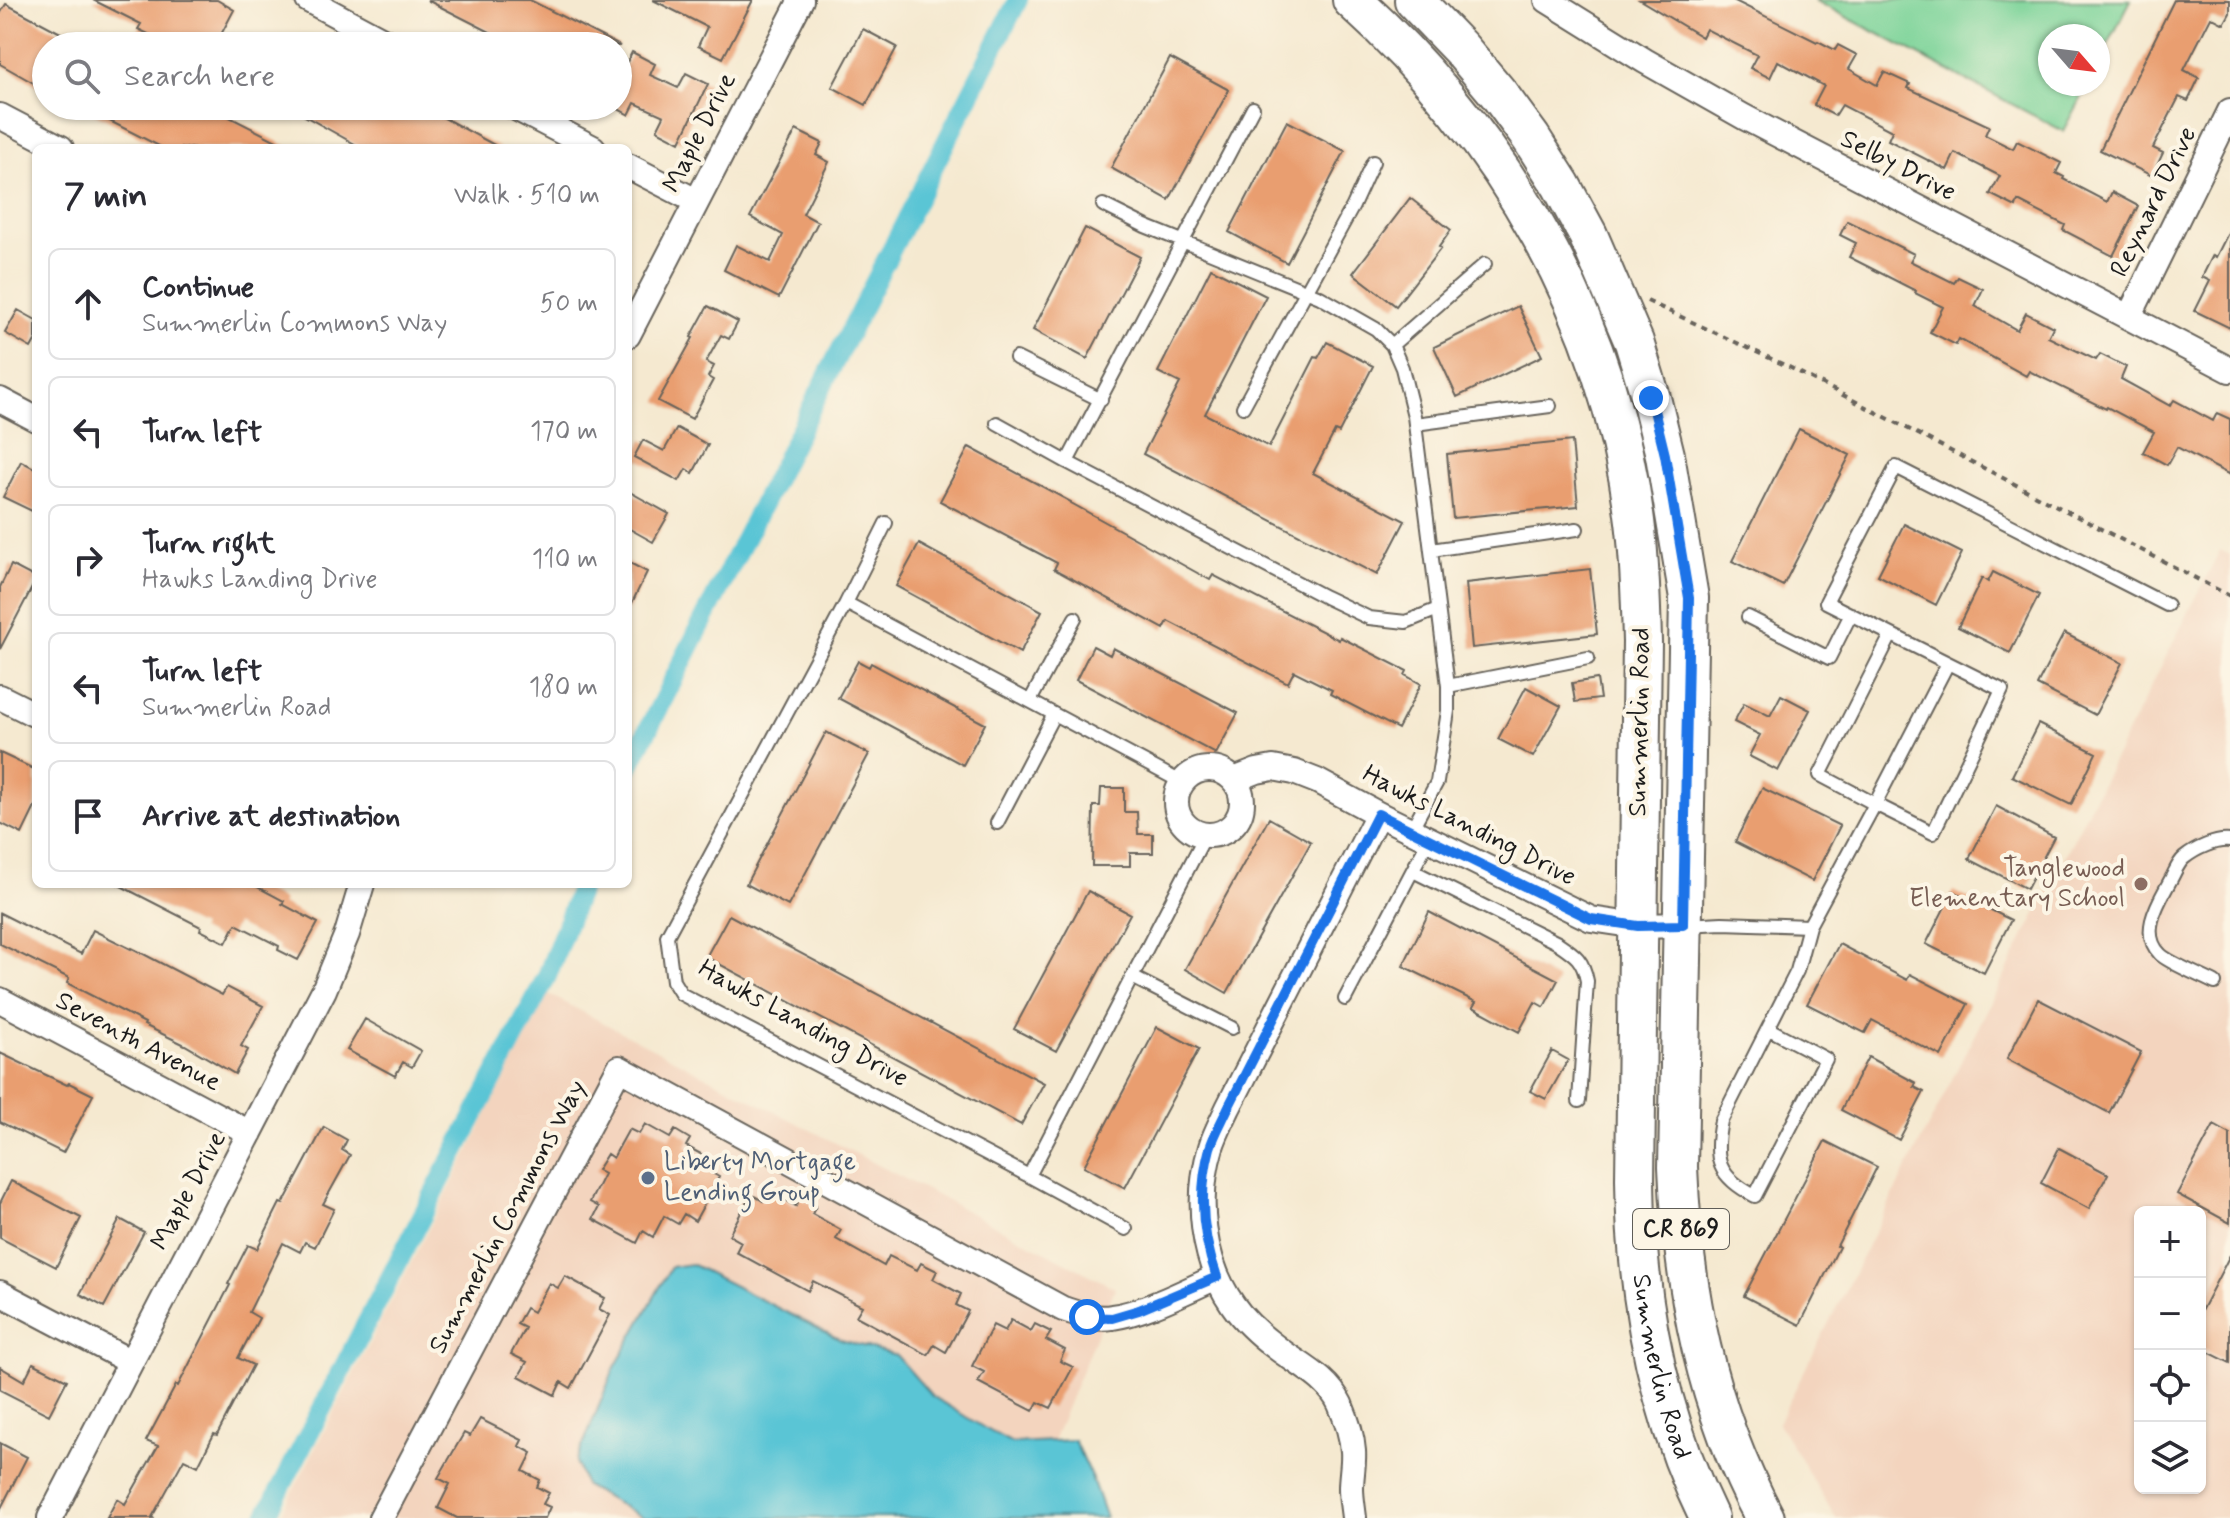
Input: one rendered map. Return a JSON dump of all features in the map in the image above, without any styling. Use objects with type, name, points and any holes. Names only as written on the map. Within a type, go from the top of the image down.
[{"type":"main road","name":"Summerlin Road","points":[[1352,0],[1451,101],[1493,156],[1522,202],[1550,250],[1574,301],[1611,407],[1624,460],[1640,574],[1642,642],[1635,1191],[1641,1284],[1662,1394],[1684,1461],[1709,1518]]},
{"type":"main road","name":"Summerlin Road","points":[[1414,0],[1498,93],[1531,138],[1574,210],[1634,342],[1665,455],[1689,598],[1678,1167],[1684,1260],[1697,1335],[1713,1395],[1730,1444],[1765,1518]]},
{"type":"street","points":[[308,0],[368,32]]},
{"type":"street","name":"Maple Drive","points":[[632,327],[801,0]]},
{"type":"street","name":"Selby Drive","points":[[1547,0],[1645,61],[1744,117],[2230,370]]},
{"type":"street","name":"Reynard Drive","points":[[2129,317],[2230,111]]},
{"type":"street","points":[[0,116],[53,144]]},
{"type":"street","points":[[539,120],[585,144]]},
{"type":"street","points":[[632,168],[696,201]]},
{"type":"street","points":[[0,400],[32,417]]},
{"type":"street","points":[[0,697],[32,713]]},
{"type":"street","name":"Hawks Landing Drive","points":[[1183,783],[1190,776],[1208,769],[1227,774],[1234,780],[1273,768],[1294,772],[1591,919],[1638,926],[1683,925]]},
{"type":"street","points":[[1183,783],[1177,793],[1178,815],[1185,825],[1205,836],[1227,831],[1236,823],[1243,801],[1234,780]]},
{"type":"street","points":[[1354,1518],[1351,1490],[1353,1450],[1339,1402],[1323,1382],[1258,1332],[1234,1306],[1217,1277],[1207,1250],[1203,1216],[1204,1179],[1211,1147],[1228,1108],[1378,814]]},
{"type":"street","name":"Maple Drive","points":[[50,1518],[324,990],[347,934],[361,888]]},
{"type":"street","name":"Seventh Avenue","points":[[0,1000],[250,1133]]},
{"type":"street","name":"Summerlin Commons Way","points":[[381,1518],[619,1068],[1063,1309],[1087,1317],[1112,1318],[1217,1277]]},
{"type":"street","points":[[0,1293],[131,1362]]},
{"type":"lane","points":[[1067,462],[1253,108]]},
{"type":"lane","points":[[1243,407],[1353,206],[1373,162]]},
{"type":"lane","points":[[1103,205],[1145,226],[1306,290],[1376,329],[1392,345],[1402,368],[1415,424],[1448,686],[1448,711],[1437,782],[1420,835],[1413,871],[1345,999]]},
{"type":"lane","points":[[1392,345],[1485,264]]},
{"type":"lane","points":[[1016,358],[1101,400]]},
{"type":"lane","points":[[1415,424],[1550,406]]},
{"type":"lane","points":[[997,423],[1369,618],[1406,622],[1438,609]]},
{"type":"lane","points":[[1891,635],[1820,775],[1933,833],[2002,690],[1826,602],[1896,467],[2167,605]]},
{"type":"lane","name":"Hawks Landing Drive","points":[[886,523],[667,936],[673,981],[681,994],[1126,1229]]},
{"type":"lane","points":[[1431,550],[1577,529]]},
{"type":"lane","points":[[846,603],[1183,783]]},
{"type":"lane","points":[[1748,617],[1829,658],[1851,614]]},
{"type":"lane","points":[[1030,701],[1075,618]]},
{"type":"lane","points":[[1448,686],[1588,658]]},
{"type":"lane","points":[[1769,1029],[1826,1059],[1755,1196],[1738,1188],[1720,1166],[1716,1144],[1721,1121],[1797,971],[1809,926],[1948,663]]},
{"type":"lane","points":[[997,823],[1054,714]]},
{"type":"lane","points":[[1029,1176],[1205,836]]},
{"type":"lane","points":[[2215,983],[2160,954],[2150,928],[2154,912],[2182,859],[2202,847],[2230,841]]},
{"type":"lane","points":[[1413,871],[1558,943],[1584,965],[1587,981],[1579,1101]]},
{"type":"lane","points":[[1683,925],[1809,926]]},
{"type":"lane","points":[[1132,977],[1232,1028]]},
{"type":"path","points":[[1610,284],[1791,368],[2230,596]]},
{"type":"shaded area","name":"Tanglewood Elementary School","points":[[2220,550],[2230,555],[2230,1518],[1836,1518],[1778,1423]]},
{"type":"shaded area","points":[[544,992],[1115,1288],[1053,1441],[1012,1443],[932,1396],[896,1355],[841,1340],[691,1264],[671,1267],[614,1369],[576,1462],[586,1486],[644,1518],[279,1518],[472,1145]]},
{"type":"green space","points":[[1814,0],[2131,0],[2110,41],[2110,24],[2038,24],[2038,96],[2082,96],[2063,131]]},
{"type":"water","points":[[691,1264],[841,1340],[896,1355],[932,1396],[1012,1443],[1074,1440],[1106,1518],[644,1518],[585,1486],[576,1462],[614,1369],[671,1267]]},
{"type":"building","points":[[93,0],[217,0],[234,10],[222,32],[144,32],[138,29],[141,24]]},
{"type":"building","points":[[427,0],[530,0],[593,32],[490,32]]},
{"type":"building","points":[[653,0],[753,0],[723,58],[698,46],[707,27]]},
{"type":"building","points":[[1640,0],[1733,0],[1835,50],[1838,45],[1857,55],[1849,69],[1877,85],[1884,72],[1910,84],[1908,88],[1989,126],[1985,135],[2013,149],[2017,141],[2061,163],[2056,173],[2063,179],[2107,202],[2112,192],[2138,206],[2113,256],[2063,230],[2065,225],[2018,201],[2016,207],[1990,194],[2000,176],[1955,153],[1947,170],[1888,140],[1892,131],[1842,105],[1835,116],[1814,105],[1824,86],[1778,61],[1770,78],[1750,68],[1757,55],[1706,29],[1702,37]]},
{"type":"building","points":[[2174,0],[2230,0],[2230,13],[2224,24],[2211,17],[2184,70],[2199,78],[2188,101],[2179,97],[2153,148],[2163,153],[2152,176],[2100,150]]},
{"type":"building","points":[[6,4],[59,32],[32,32],[32,82],[0,64],[0,14]]},
{"type":"building","points":[[863,29],[897,47],[866,105],[832,87]]},
{"type":"building","points":[[632,52],[655,64],[650,75],[678,88],[686,73],[708,84],[680,142],[657,130],[664,116],[635,103],[632,109]]},
{"type":"building","points":[[1170,58],[1229,90],[1169,200],[1111,168]]},
{"type":"building","points":[[108,120],[235,120],[282,144],[155,144]]},
{"type":"building","points":[[312,120],[448,120],[493,144],[355,144]]},
{"type":"building","points":[[1287,121],[1345,151],[1287,263],[1229,232]]},
{"type":"building","points":[[796,130],[822,143],[816,155],[829,162],[803,214],[818,222],[779,298],[724,270],[736,245],[770,262],[783,235],[750,217]]},
{"type":"building","points":[[1410,198],[1451,230],[1441,248],[1396,306],[1353,273]]},
{"type":"building","points":[[1847,221],[1914,254],[1910,261],[1954,283],[1958,277],[1983,289],[1975,306],[2017,330],[2026,313],[2053,327],[2048,337],[2096,360],[2100,354],[2126,367],[2121,379],[2170,406],[2174,400],[2213,421],[2217,413],[2230,419],[2230,475],[2177,447],[2167,465],[2143,452],[2154,432],[2029,371],[2026,376],[1959,339],[1956,345],[1930,332],[1943,307],[1849,257],[1856,243],[1840,235]]},
{"type":"building","points":[[1085,228],[1140,257],[1087,359],[1033,330]]},
{"type":"building","points":[[2230,229],[2230,328],[2195,311],[2210,281],[2202,277]]},
{"type":"building","points":[[1211,268],[1266,296],[1205,414],[1269,447],[1315,357],[1318,358],[1327,342],[1373,366],[1339,433],[1335,431],[1313,473],[1405,521],[1377,575],[1143,454],[1180,383],[1158,372]]},
{"type":"building","points":[[708,306],[738,322],[729,339],[721,335],[706,362],[714,366],[708,377],[713,380],[692,419],[658,401]]},
{"type":"building","points":[[1518,306],[1542,356],[1457,397],[1434,347]]},
{"type":"building","points":[[18,310],[32,318],[31,348],[5,333]]},
{"type":"building","points":[[677,428],[708,445],[693,473],[686,469],[679,481],[634,457],[643,440],[664,451]]},
{"type":"building","points":[[1799,429],[1850,455],[1783,586],[1732,561]]},
{"type":"building","points":[[1572,441],[1578,506],[1453,518],[1447,454]]},
{"type":"building","points":[[969,447],[1210,580],[1213,575],[1407,671],[1405,675],[1421,684],[1398,729],[1330,694],[1332,690],[1294,671],[1288,683],[1168,621],[1164,629],[1054,569],[1057,563],[940,501]]},
{"type":"building","points":[[21,461],[32,467],[32,511],[3,497]]},
{"type":"building","points":[[632,493],[669,514],[653,542],[632,530]]},
{"type":"building","points":[[1904,524],[1962,553],[1936,605],[1878,575]]},
{"type":"building","points":[[919,544],[1042,611],[1020,653],[896,586]]},
{"type":"building","points":[[632,564],[647,572],[632,603]]},
{"type":"building","points":[[11,565],[32,576],[32,588],[0,649],[0,587]]},
{"type":"building","points":[[1590,569],[1597,634],[1472,648],[1466,583]]},
{"type":"building","points":[[1993,572],[2039,595],[2010,653],[1958,627],[1982,578],[1988,582]]},
{"type":"building","points":[[2064,633],[2122,663],[2095,715],[2037,685]]},
{"type":"building","points":[[1093,646],[1110,655],[1113,648],[1238,713],[1216,754],[1076,680]]},
{"type":"building","points":[[858,661],[869,667],[871,663],[985,724],[963,765],[838,698]]},
{"type":"building","points":[[1597,679],[1600,699],[1575,702],[1572,683]]},
{"type":"building","points":[[1526,687],[1561,706],[1533,757],[1498,739]]},
{"type":"building","points":[[1781,695],[1810,710],[1778,771],[1749,756],[1760,735],[1734,722],[1744,703],[1770,716]]},
{"type":"building","points":[[2038,724],[2096,753],[2071,805],[2012,776]]},
{"type":"building","points":[[826,732],[869,754],[788,906],[746,884]]},
{"type":"building","points":[[0,753],[32,768],[32,813],[22,834],[0,823]]},
{"type":"building","points":[[1101,788],[1124,788],[1124,812],[1137,812],[1138,834],[1153,834],[1153,853],[1130,853],[1130,866],[1092,866],[1093,806],[1100,806]]},
{"type":"building","points":[[1762,788],[1840,826],[1812,881],[1735,842]]},
{"type":"building","points":[[1996,806],[2054,837],[2027,889],[1969,859]]},
{"type":"building","points":[[1269,818],[1311,842],[1227,993],[1185,969]]},
{"type":"building","points":[[125,888],[260,888],[318,923],[298,960],[278,950],[279,946],[236,924],[226,943],[200,930],[201,927]]},
{"type":"building","points":[[1088,891],[1130,914],[1056,1051],[1014,1029]]},
{"type":"building","points":[[1953,891],[2011,920],[1984,973],[1926,944]]},
{"type":"building","points":[[1429,912],[1558,980],[1544,1007],[1535,1002],[1519,1032],[1473,1007],[1476,1002],[1403,966]]},
{"type":"building","points":[[0,913],[81,954],[93,930],[222,995],[227,987],[263,1006],[241,1046],[248,1050],[235,1074],[67,983],[69,978],[0,944]]},
{"type":"building","points":[[729,915],[1044,1083],[1021,1125],[706,957]]},
{"type":"building","points":[[1839,944],[1907,980],[1910,974],[1968,1004],[1941,1056],[1872,1020],[1865,1033],[1807,1004]]},
{"type":"building","points":[[2038,999],[2141,1052],[2109,1113],[2007,1059]]},
{"type":"building","points":[[365,1019],[421,1051],[412,1067],[403,1062],[395,1076],[347,1050]]},
{"type":"building","points":[[1157,1027],[1199,1049],[1125,1188],[1084,1166]]},
{"type":"building","points":[[1552,1051],[1568,1060],[1546,1099],[1530,1091]]},
{"type":"building","points":[[0,1053],[93,1095],[63,1153],[0,1122]]},
{"type":"building","points":[[1868,1057],[1916,1083],[1914,1087],[1924,1092],[1899,1140],[1841,1110]]},
{"type":"building","points":[[645,1124],[670,1138],[675,1130],[690,1139],[686,1146],[712,1160],[707,1170],[719,1177],[695,1221],[684,1214],[678,1224],[664,1216],[653,1237],[643,1231],[637,1243],[593,1219],[599,1207],[590,1202],[604,1174],[597,1170],[607,1154],[613,1158],[629,1129],[639,1134]]},
{"type":"building","points":[[2214,1125],[2230,1134],[2230,1223],[2206,1210],[2206,1206],[2199,1206],[2177,1194]]},
{"type":"building","points":[[324,1127],[347,1140],[342,1150],[350,1155],[323,1204],[334,1209],[315,1247],[305,1242],[300,1252],[283,1243],[249,1312],[259,1318],[238,1358],[253,1365],[217,1435],[214,1434],[198,1466],[184,1459],[153,1518],[107,1518],[117,1499],[125,1504],[158,1446],[146,1441],[178,1386],[248,1245],[257,1249]]},
{"type":"building","points":[[1825,1141],[1877,1167],[1800,1325],[1744,1296]]},
{"type":"building","points":[[2059,1148],[2108,1174],[2089,1209],[2041,1183]]},
{"type":"building","points":[[11,1181],[81,1218],[56,1267],[0,1238],[0,1203]]},
{"type":"building","points":[[768,1191],[796,1206],[800,1197],[816,1206],[812,1214],[841,1230],[836,1239],[884,1266],[889,1256],[917,1270],[921,1263],[937,1271],[933,1279],[961,1294],[956,1305],[968,1311],[946,1352],[934,1345],[928,1355],[856,1316],[862,1306],[813,1281],[808,1291],[736,1252],[741,1242],[729,1235],[751,1194],[763,1201]]},
{"type":"building","points":[[120,1219],[144,1232],[104,1307],[80,1294]]},
{"type":"building","points":[[2230,1255],[2230,1363],[2206,1351],[2206,1301]]},
{"type":"building","points":[[565,1276],[605,1298],[599,1309],[610,1315],[571,1388],[561,1382],[555,1395],[519,1376],[527,1362],[511,1354],[525,1328],[517,1324],[526,1308],[533,1312],[549,1283],[558,1288]]},
{"type":"building","points":[[1011,1320],[1031,1331],[1035,1324],[1051,1332],[1046,1340],[1065,1350],[1060,1361],[1073,1367],[1051,1408],[1038,1402],[1033,1411],[978,1382],[984,1372],[972,1366],[993,1325],[1005,1331]]},
{"type":"building","points":[[33,1363],[67,1380],[49,1415],[0,1390],[0,1367],[24,1381]]},
{"type":"building","points":[[480,1419],[522,1440],[519,1446],[532,1453],[523,1471],[540,1480],[537,1487],[549,1493],[543,1504],[550,1507],[545,1518],[457,1518],[438,1508],[450,1484],[438,1478],[464,1433],[470,1436]]},
{"type":"building","points":[[0,1443],[27,1457],[0,1510]]},
{"type":"waterway","points":[[632,761],[1018,0]]},
{"type":"waterway","points":[[265,1518],[547,976],[580,888]]},
{"type":"place","name":"Tanglewood Elementary School","points":[[2141,884]]},
{"type":"place","name":"Liberty Mortgage Lending Group","points":[[648,1178]]},
{"type":"route","points":[[1087,1317],[1112,1318],[1139,1310],[1217,1277],[1207,1250],[1203,1216],[1204,1179],[1211,1147],[1378,814],[1591,919],[1638,926],[1683,925],[1689,598],[1665,455],[1651,398]]}]
